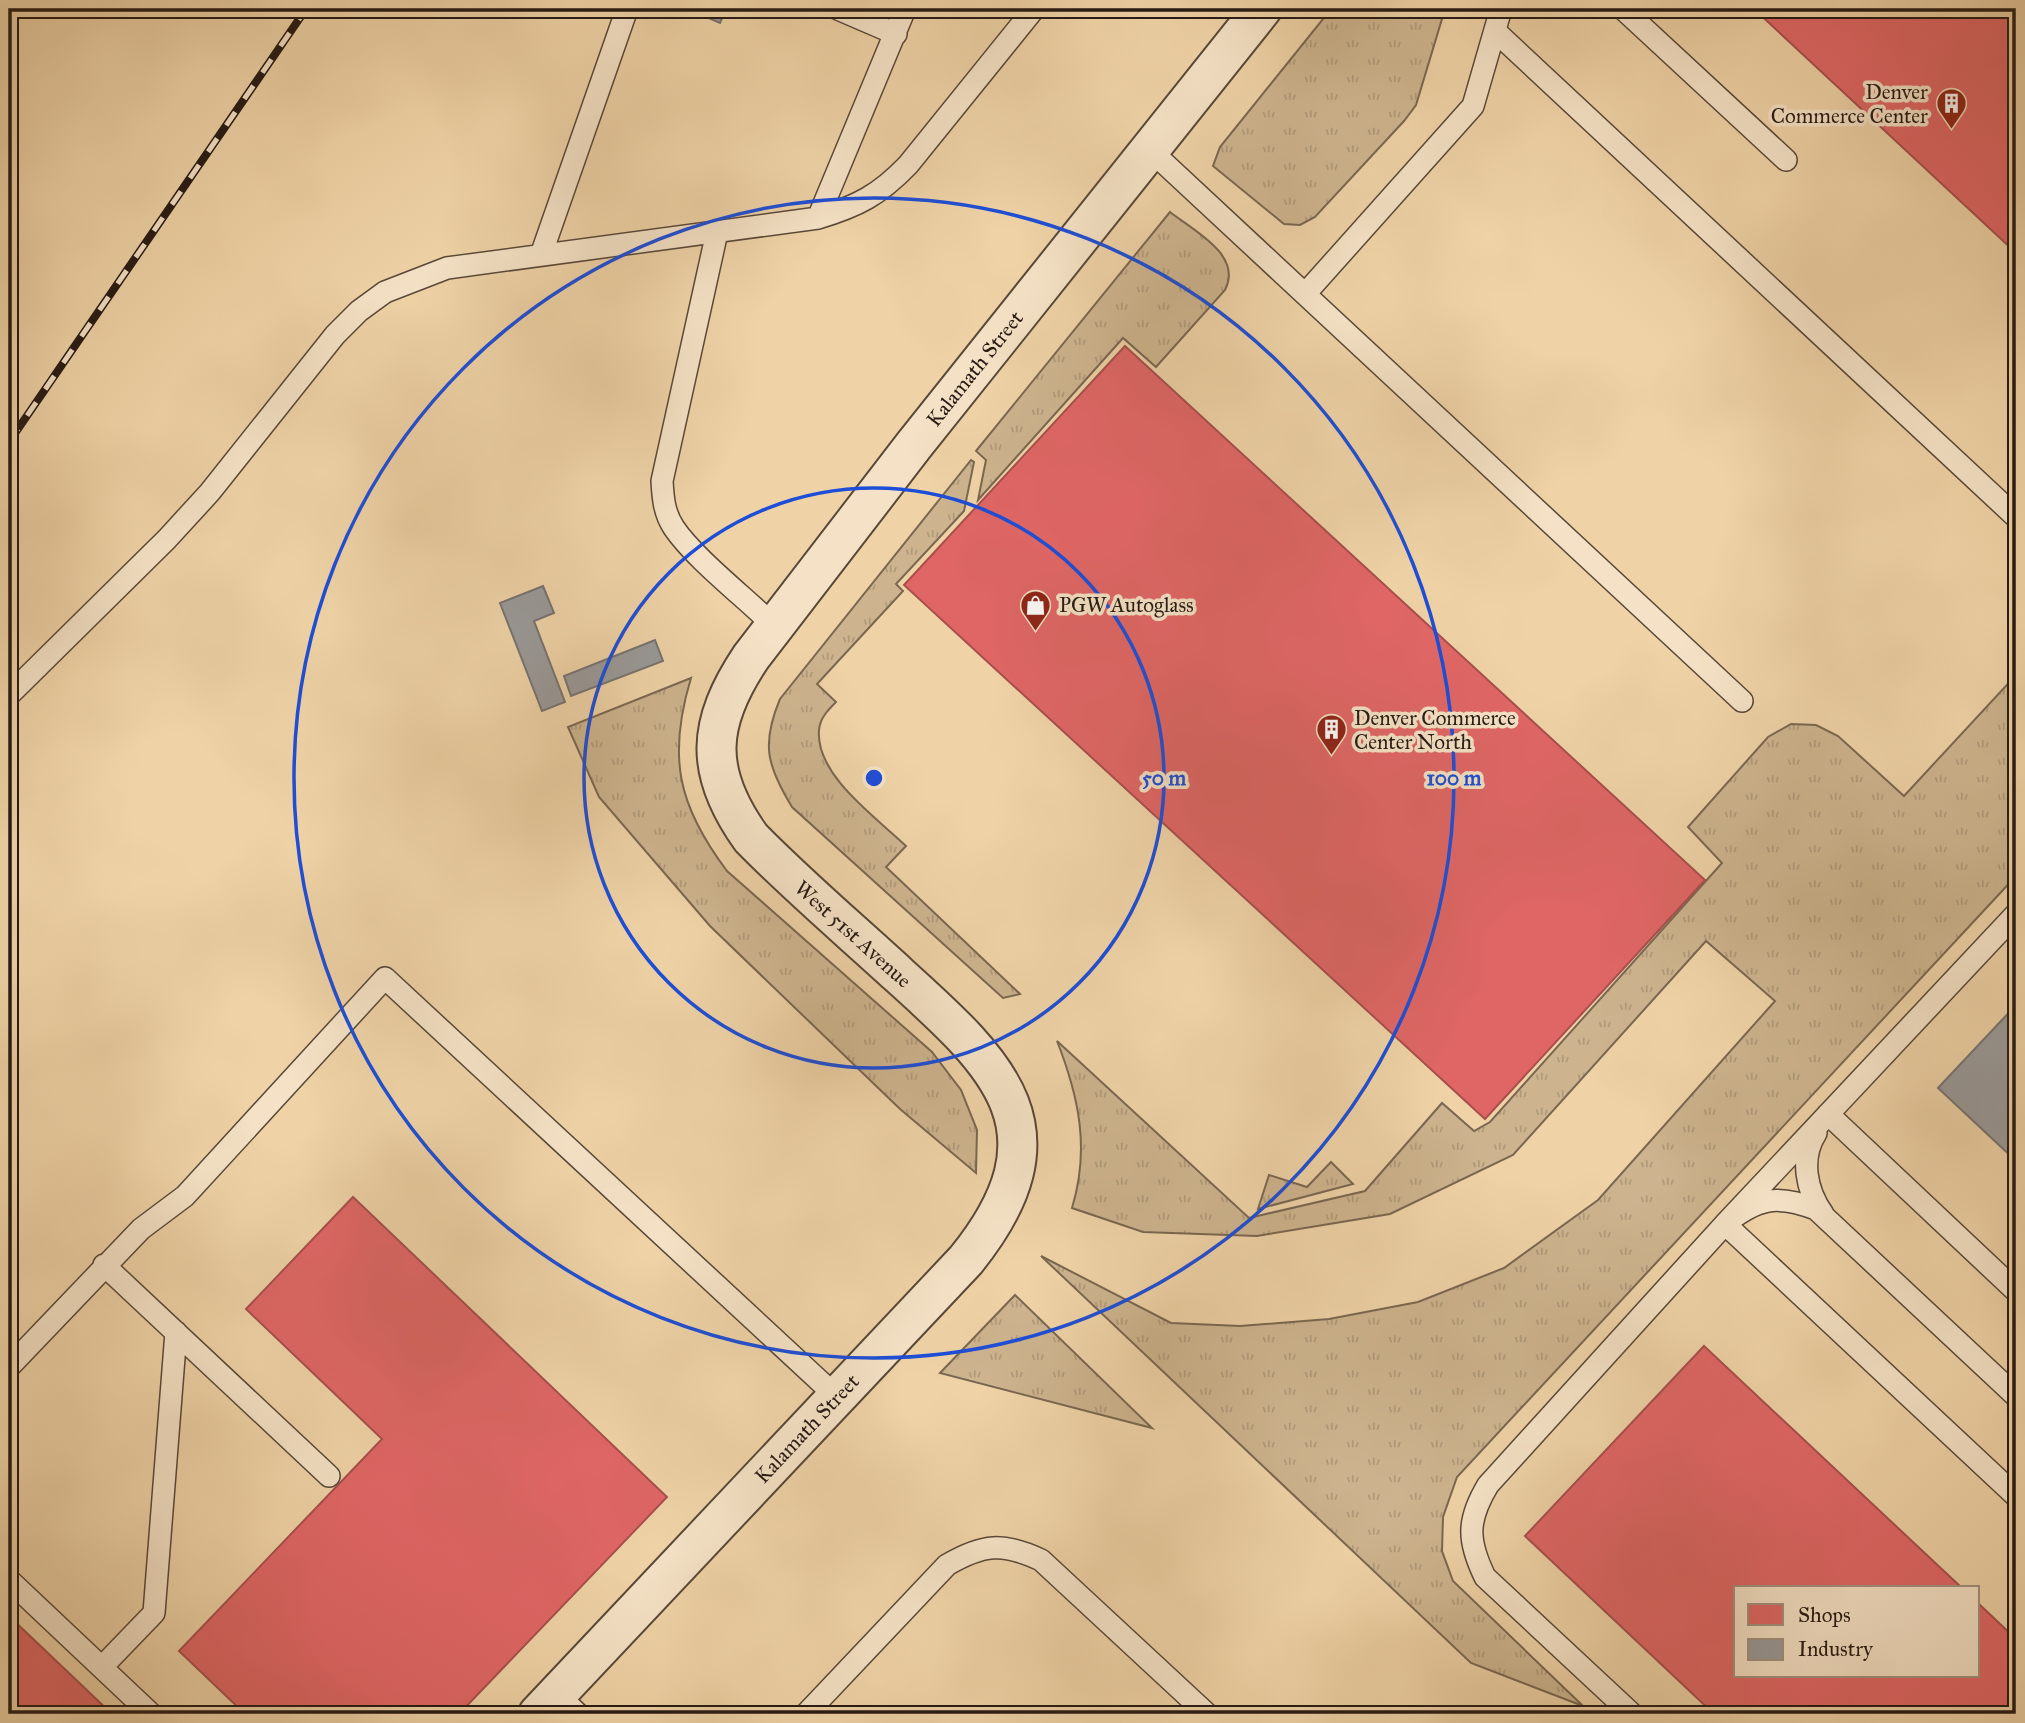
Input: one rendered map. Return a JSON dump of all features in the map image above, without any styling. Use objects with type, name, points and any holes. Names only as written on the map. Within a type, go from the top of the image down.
[{"type":"street","name":"Kalamath Street","points":[[717,741],[719,719],[730,689],[775,626],[1262,9]]},
{"type":"street","name":"West 51st Avenue","points":[[717,741],[718,767],[723,791],[734,814],[751,838],[970,1041],[999,1079],[1013,1114]]},
{"type":"street","name":"Kalamath Street","points":[[558,1708],[966,1260],[992,1226],[1009,1194],[1017,1165],[1013,1114]]},
{"type":"lane","points":[[541,256],[627,9]]},
{"type":"lane","points":[[838,9],[896,34]]},
{"type":"lane","points":[[818,218],[905,9]]},
{"type":"lane","points":[[9,695],[211,492],[335,335],[359,311],[385,292],[447,268],[818,218],[855,207],[886,187],[1034,9]]},
{"type":"lane","points":[[1305,293],[1473,106],[1501,9]]},
{"type":"lane","points":[[1623,9],[1786,160]]},
{"type":"lane","points":[[1495,31],[2016,517]]},
{"type":"lane","points":[[1149,149],[1742,701]]},
{"type":"lane","points":[[717,232],[662,481],[663,506],[674,527],[690,545],[775,626]]},
{"type":"lane","points":[[1632,1714],[1485,1577],[1474,1555],[1470,1530],[1475,1506],[1488,1485],[1725,1224],[2016,914]]},
{"type":"lane","points":[[9,1367],[141,1229],[185,1196],[385,978],[838,1398]]},
{"type":"lane","points":[[1826,1117],[1811,1141],[1806,1165],[1810,1190],[1827,1217]]},
{"type":"lane","points":[[1826,1117],[2016,1291]]},
{"type":"lane","points":[[1725,1224],[1745,1208],[1768,1200],[1792,1200],[1816,1209],[2016,1396]]},
{"type":"lane","points":[[1725,1224],[2016,1496]]},
{"type":"lane","points":[[104,1265],[329,1476]]},
{"type":"lane","points":[[102,1667],[154,1613],[176,1332]]},
{"type":"lane","points":[[806,1714],[947,1565],[970,1552],[994,1547],[1018,1549],[1041,1560],[1207,1714]]},
{"type":"lane","points":[[9,1580],[151,1714]]},
{"type":"green space","points":[[1331,9],[1445,9],[1416,105],[1315,217],[1300,225],[1284,224],[1213,166],[1220,147]]},
{"type":"green space","points":[[1170,212],[1203,236],[1222,255],[1229,277],[1225,290],[1156,367],[1123,338],[978,500],[986,460],[976,451]]},
{"type":"green space","points":[[971,460],[974,462],[964,511],[896,584],[903,591],[817,684],[836,702],[827,711],[820,726],[820,747],[837,779],[850,794],[906,846],[886,867],[1020,994],[1003,998],[792,807],[772,767],[769,742],[770,729],[780,699]]},
{"type":"green space","points":[[2016,675],[2016,876],[1457,1477],[1443,1517],[1442,1551],[1453,1581],[1583,1706],[1471,1663],[1041,1256],[1171,1323],[1240,1326],[1329,1319],[1418,1302],[1504,1268],[1598,1200],[1775,1001],[1706,941],[1513,1155],[1390,1214],[1257,1236],[1143,1232],[1072,1208],[1080,1165],[1080,1123],[1071,1082],[1057,1041],[1249,1218],[1365,1191],[1442,1103],[1474,1131],[1490,1122],[1722,863],[1688,827],[1768,737],[1791,724],[1816,725],[1838,736],[1904,796]]},
{"type":"green space","points":[[691,678],[680,732],[679,757],[682,780],[697,825],[727,871],[932,1052],[961,1090],[977,1130],[976,1173],[900,1109],[710,926],[599,797],[568,727]]},
{"type":"green space","points":[[1331,1162],[1353,1184],[1258,1209],[1269,1175],[1307,1187]]},
{"type":"green space","points":[[1015,1295],[1152,1428],[940,1373]]},
{"type":"building: Shops","name":"Denver Commerce Center","points":[[1754,9],[2016,9],[2016,253]]},
{"type":"building: Shops","name":"Denver Commerce Center North","points":[[1125,346],[1705,880],[1485,1119],[904,585]]},
{"type":"building: Shops","points":[[353,1197],[667,1497],[459,1714],[245,1714],[179,1651],[382,1439],[246,1309]]},
{"type":"building: Shops","points":[[1704,1346],[1960,1586],[1734,1586],[1734,1678],[1980,1678],[1980,1605],[2016,1639],[2016,1714],[1714,1714],[1525,1536]]},
{"type":"building: Shops","points":[[9,1616],[112,1714],[16,1714],[9,1707]]},
{"type":"building: Industry","points":[[710,9],[726,9],[720,23],[706,17]]},
{"type":"building: Industry","points":[[543,586],[554,613],[534,621],[565,702],[542,711],[500,603]]},
{"type":"building: Industry","points":[[655,640],[663,661],[571,696],[564,676]]},
{"type":"building: Industry","points":[[2016,1005],[2016,1161],[1938,1088]]},
{"type":"railway","points":[[9,442],[306,9]]},
{"type":"place","name":"Denver Commerce Center","points":[[1951,131]]},
{"type":"place","name":"PGW Autoglass","points":[[1036,632]]},
{"type":"place","name":"Denver Commerce Center North","points":[[1331,757]]}]
